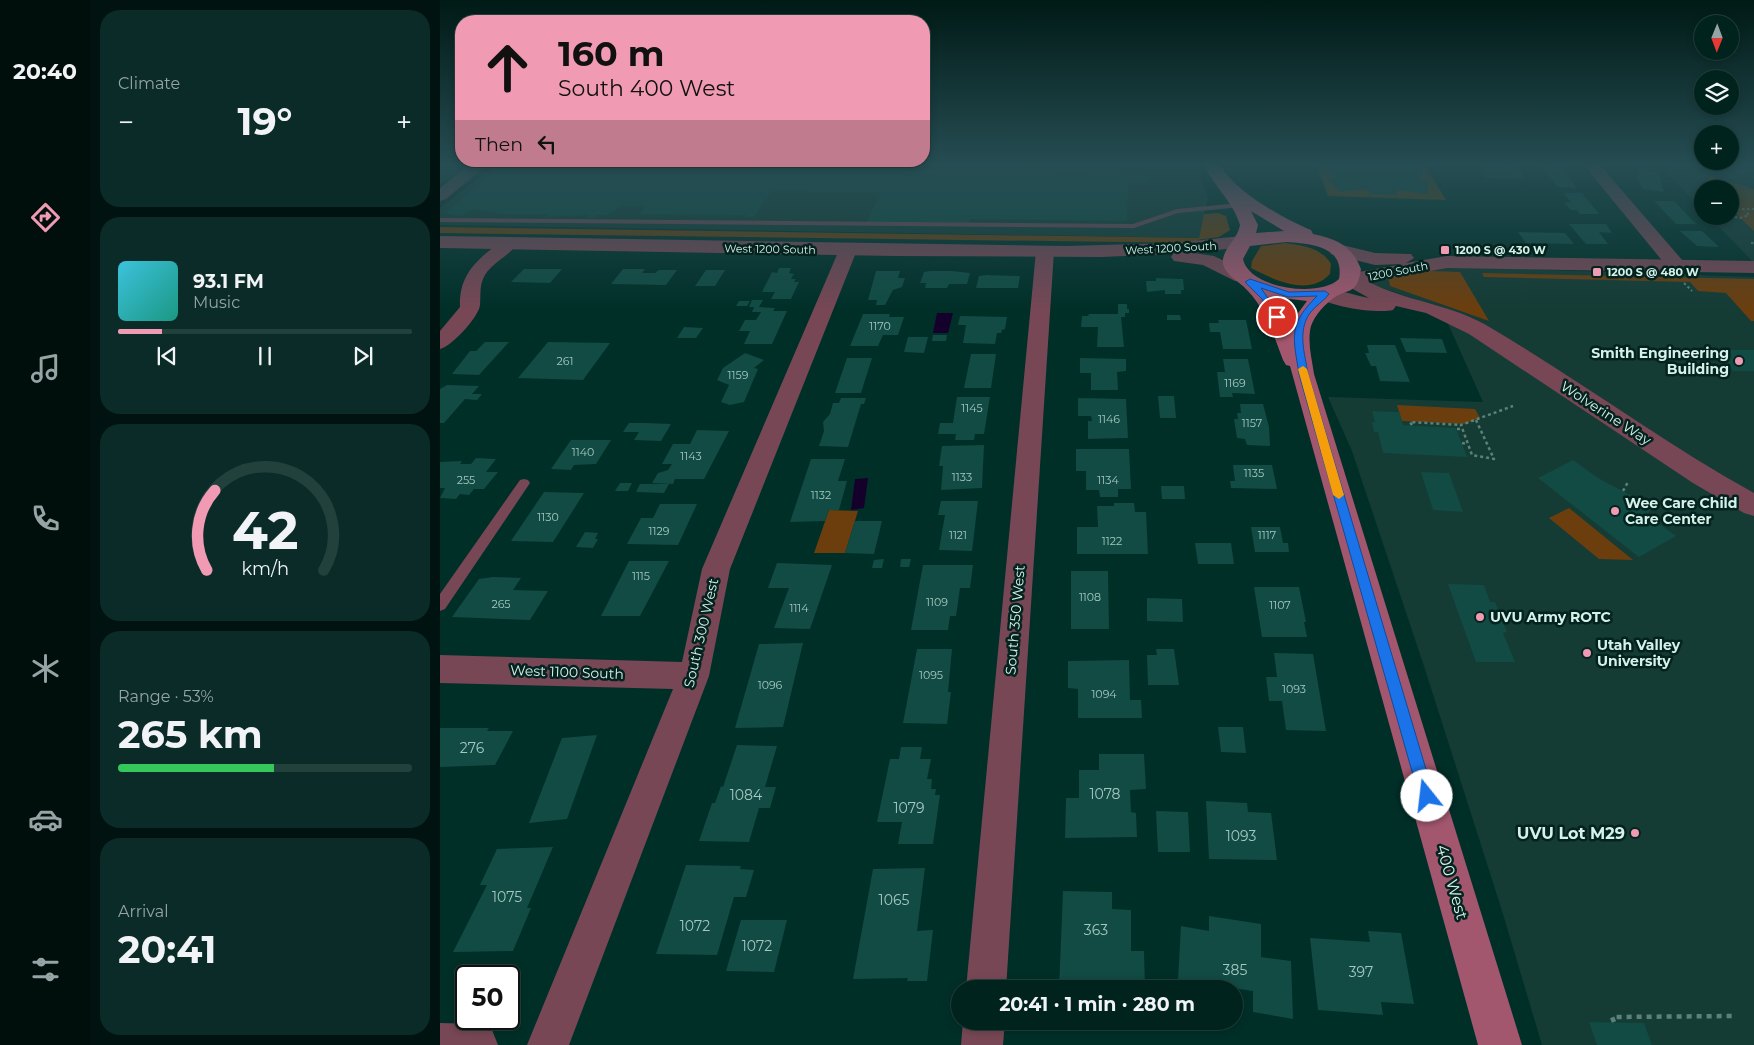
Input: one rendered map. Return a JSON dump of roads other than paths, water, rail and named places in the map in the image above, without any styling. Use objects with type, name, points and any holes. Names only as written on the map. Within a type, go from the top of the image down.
[{"type":"main road","points":[[1245,213],[1250,222],[1250,227],[1233,260],[1235,268],[1274,310],[1290,350],[1303,374]]},
{"type":"main road","points":[[1262,213],[1338,250],[1350,264],[1351,274],[1349,279],[1342,286],[1325,294],[1306,312],[1299,326],[1298,343],[1303,374]]},
{"type":"main road","points":[[1242,242],[1276,236],[1315,239]]},
{"type":"main road","points":[[1246,279],[1288,295],[1325,294]]},
{"type":"main road","name":"400 West","points":[[1303,374],[1500,1045]]},
{"type":"street","points":[[1632,213],[1676,265]]},
{"type":"street","name":"West 1200 South","points":[[440,242],[848,250],[1100,252],[1200,259],[1215,263],[1246,279]]},
{"type":"street","name":"West 1200 South","points":[[1100,252],[1191,248],[1242,242]]},
{"type":"street","points":[[440,343],[460,322],[470,308],[468,290],[474,276],[509,243]]},
{"type":"street","name":"South 300 West","points":[[548,1045],[694,676],[716,569],[848,250]]},
{"type":"street","name":"1200 South","points":[[1338,250],[1375,259],[1422,258],[1447,262],[1754,267]]},
{"type":"street","name":"South 350 West","points":[[987,980],[1045,251]]},
{"type":"street","name":"1200 South","points":[[1349,279],[1447,262]]},
{"type":"street","name":"Wolverine Way","points":[[1349,279],[1379,295],[1428,308],[1491,337],[1702,476],[1754,506]]},
{"type":"street","name":"Wolverine Way","points":[[1325,294],[1347,301],[1405,309],[1459,321]]},
{"type":"street","name":"West 1100 South","points":[[440,669],[694,676]]},
{"type":"street","points":[[982,1045],[983,1030]]},
{"type":"street","points":[[440,1044],[478,1045]]},
{"type":"lane","points":[[440,220],[1134,226],[1172,213]]},
{"type":"lane","points":[[440,604],[524,484]]},
{"type":"place","name":"1200 S @ 430 W","points":[[1445,250]]},
{"type":"place","name":"1200 S @ 480 W","points":[[1597,272]]},
{"type":"place","name":"Smith Engineering Building","points":[[1739,361]]},
{"type":"place","name":"Wee Care Child Care Center","points":[[1615,511]]},
{"type":"place","name":"UVU Army ROTC","points":[[1480,617]]},
{"type":"place","name":"Utah Valley University","points":[[1587,653]]},
{"type":"place","name":"UVU Lot M29","points":[[1635,833]]}]
